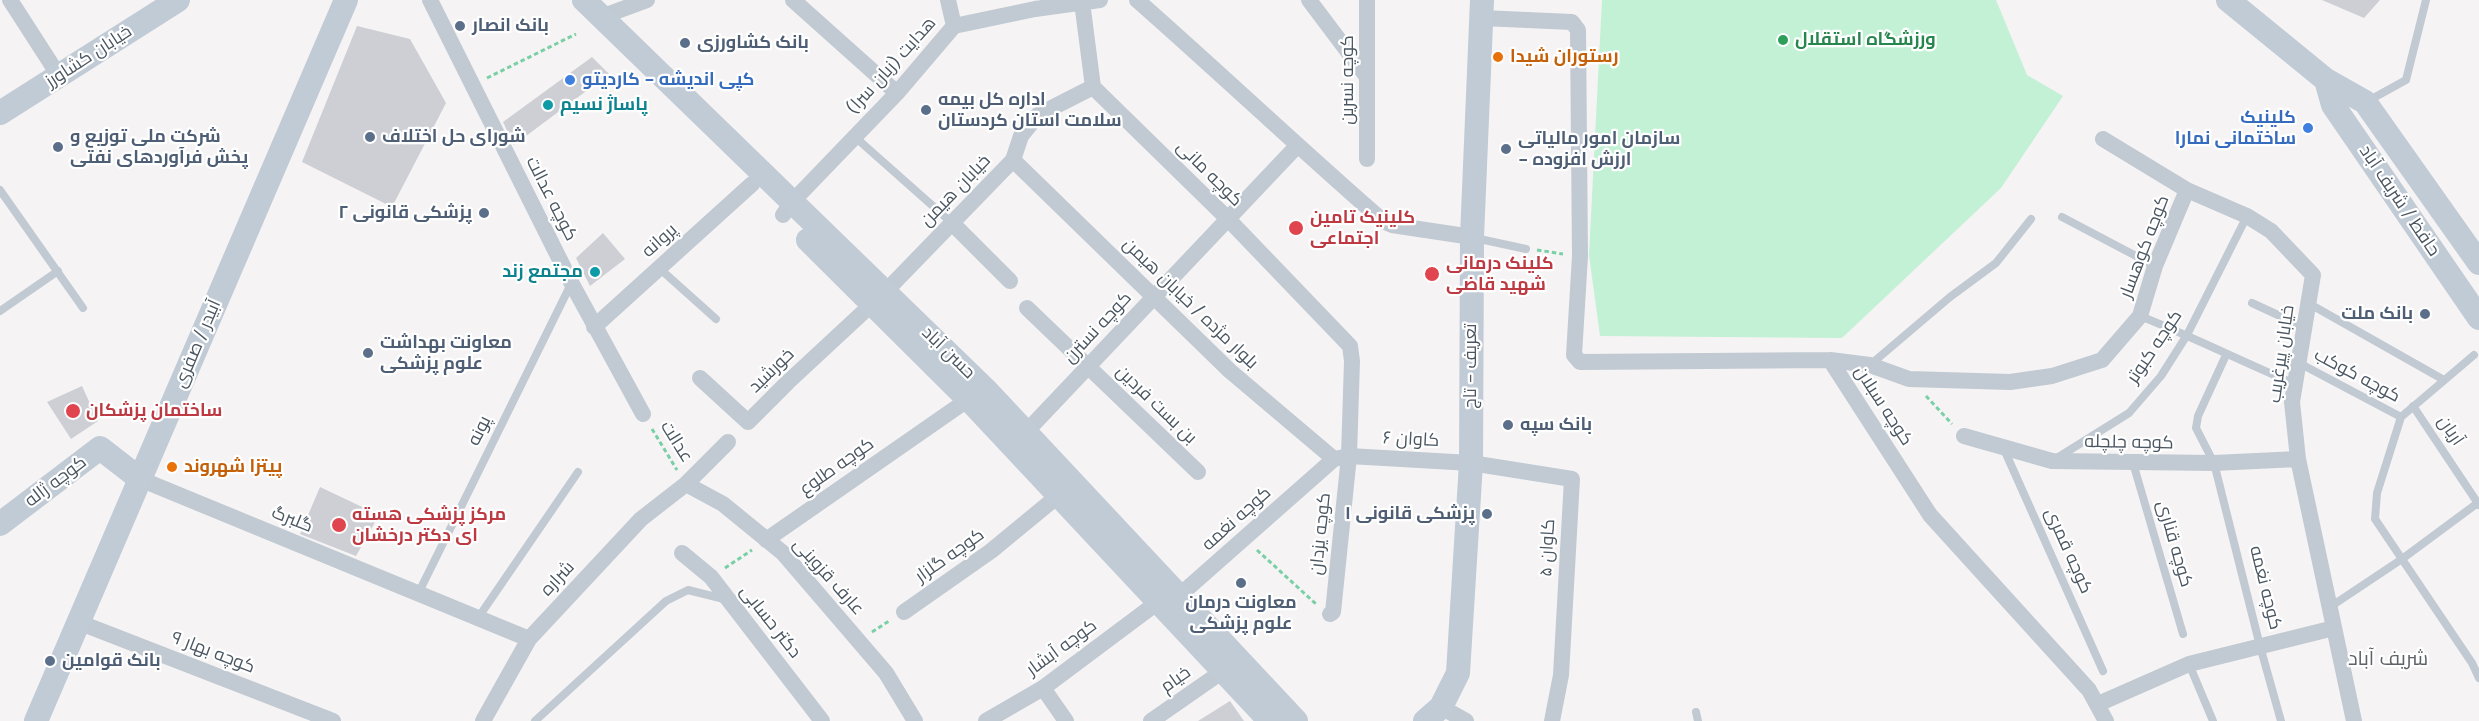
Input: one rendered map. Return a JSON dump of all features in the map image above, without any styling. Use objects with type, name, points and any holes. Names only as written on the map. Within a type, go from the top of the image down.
[{"type":"street","points":[[9,0],[59,76]]},
{"type":"street","name":"خیابان کشاورز","points":[[0,114],[178,0]]},
{"type":"street","points":[[324,51],[326,0]]},
{"type":"street","name":"آبیدر / صفری","points":[[36,721],[346,0]]},
{"type":"street","name":"کوچه عدالت","points":[[430,0],[594,327],[643,414]]},
{"type":"street","name":"حسن آباد","points":[[567,0],[752,184],[788,208]]},
{"type":"street","points":[[593,8],[647,0]]},
{"type":"street","points":[[793,0],[897,93]]},
{"type":"street","points":[[948,0],[954,26]]},
{"type":"street","name":"هدایت (زبان سرا)","points":[[788,208],[897,93],[954,26],[1100,0]]},
{"type":"street","points":[[1137,0],[1383,221],[1392,225],[1472,237]]},
{"type":"street","points":[[1309,0],[1367,77]]},
{"type":"street","name":"کوچه نسرین","points":[[1367,0],[1367,159]]},
{"type":"street","name":"حافظ / شریف آباد","points":[[2228,0],[2326,80],[2366,102],[2479,263]]},
{"type":"street","points":[[1082,2],[1093,87]]},
{"type":"street","name":"حسن آباد","points":[[593,8],[788,208],[976,394],[1059,495],[1167,602],[1296,721]]},
{"type":"street","name":"تعریف - تاج","points":[[1433,714],[1458,673],[1471,463],[1472,237],[1482,9]]},
{"type":"street","name":"کوچه سبلان","points":[[1482,9],[1572,22],[1578,30],[1580,256],[1574,355],[1580,362],[1593,364],[1830,360],[1930,515],[2089,690],[2106,721]]},
{"type":"street","name":"حافظ / شریف آباد","points":[[2326,80],[2333,105],[2479,318]]},
{"type":"street","name":"خیابان هیمن","points":[[879,298],[1013,160],[1020,136],[1038,116],[1093,87]]},
{"type":"street","name":"کوچه مانی","points":[[1093,87],[1228,219],[1350,346],[1352,354]]},
{"type":"street","name":"خیابان پیرغریب","points":[[2103,139],[2187,190],[2247,216],[2271,231],[2313,275],[2292,402],[2298,459],[2354,721]]},
{"type":"street","name":"کوچه نسترن","points":[[1026,432],[1297,146]]},
{"type":"street","name":"بلوار مژده / خیابان هیمن","points":[[1013,160],[1230,371],[1342,457]]},
{"type":"street","name":"پروانه","points":[[594,327],[752,184]]},
{"type":"street","name":"کوچه کوهسار","points":[[1909,379],[2010,382],[2052,376],[2102,360],[2140,316],[2156,266],[2187,190]]},
{"type":"street","points":[[952,223],[1010,281]]},
{"type":"street","name":"خورشید","points":[[700,378],[748,422],[879,298]]},
{"type":"street","name":"بن بست فردین","points":[[1027,308],[1197,472]]},
{"type":"street","name":"کوچه یزدان","points":[[1330,614],[1332,612],[1342,457],[1352,354]]},
{"type":"street","points":[[1830,360],[1870,365],[1909,379]]},
{"type":"street","name":"حسن آباد","points":[[976,394],[1026,432],[1223,671],[1270,721]]},
{"type":"street","name":"کوچه طلوع","points":[[766,540],[976,394]]},
{"type":"street","name":"کوچه چلچله","points":[[1964,436],[2052,461],[2214,463],[2298,459]]},
{"type":"street","name":"شراره","points":[[483,721],[529,639],[641,519],[686,484],[728,442]]},
{"type":"street","name":"کوچه ژاله","points":[[1,522],[100,448],[140,479]]},
{"type":"street","name":"کاوان ۶","points":[[1342,457],[1471,463]]},
{"type":"street","name":"کوچه نغمه","points":[[1167,602],[1342,457]]},
{"type":"street","name":"کاوان ۵","points":[[1471,463],[1572,479],[1560,675],[1552,721]]},
{"type":"street","name":"گلبرگ","points":[[140,479],[529,639]]},
{"type":"street","name":"عارف قزوینی","points":[[686,484],[723,504],[783,553],[886,673],[915,721]]},
{"type":"street","name":"کوچه گلزار","points":[[904,612],[991,551],[1059,495]]},
{"type":"street","name":"دکتر حسابی","points":[[682,553],[711,577],[822,721]]},
{"type":"street","name":"کوچه آبشار","points":[[986,721],[1043,688],[1167,602]]},
{"type":"street","name":"کوچه بهار ۹","points":[[78,622],[333,721]]},
{"type":"street","points":[[2098,704],[2189,664],[2334,628]]},
{"type":"street","name":"خیام","points":[[1151,721],[1223,671]]},
{"type":"street","points":[[1043,688],[1066,721]]},
{"type":"street","points":[[1433,714],[1466,721]]},
{"type":"lane","points":[[2366,102],[2406,80],[2426,0]]},
{"type":"lane","points":[[855,136],[952,223]]},
{"type":"lane","points":[[0,190],[84,308]]},
{"type":"lane","name":"کوچه کبوتر","points":[[2052,461],[2129,412],[2161,376],[2187,335],[2247,216]]},
{"type":"lane","points":[[2062,217],[2156,266]]},
{"type":"lane","points":[[1870,365],[1950,297],[1996,263],[2031,219]]},
{"type":"lane","points":[[1472,237],[1526,249]]},
{"type":"lane","points":[[660,268],[716,319]]},
{"type":"lane","points":[[0,311],[58,272]]},
{"type":"lane","name":"پونه","points":[[418,594],[572,284]]},
{"type":"lane","points":[[2252,303],[2304,327]]},
{"type":"lane","points":[[2308,303],[2444,380]]},
{"type":"lane","name":"کوچه کوکب","points":[[2140,316],[2295,384]]},
{"type":"lane","name":"کوچه نغمه","points":[[2226,355],[2198,416],[2196,428],[2214,463],[2260,646],[2282,721]]},
{"type":"lane","points":[[2474,355],[2401,417],[2377,493],[2375,519],[2475,660],[2479,678]]},
{"type":"lane","name":"کوچه کوکب","points":[[2299,363],[2401,417]]},
{"type":"lane","name":"آریان","points":[[2413,406],[2479,503]]},
{"type":"lane","name":"کوچه قمری","points":[[2002,446],[2103,671]]},
{"type":"lane","name":"کوچه قناری","points":[[2133,463],[2183,634]]},
{"type":"lane","points":[[478,618],[578,472]]},
{"type":"lane","points":[[2330,608],[2402,560],[2479,503]]},
{"type":"lane","points":[[535,721],[666,601],[688,590],[728,600]]},
{"type":"lane","points":[[2189,664],[2213,721]]},
{"type":"path","points":[[472,86],[576,34]]},
{"type":"path","points":[[1526,249],[1580,256]]},
{"type":"path","points":[[1909,379],[1964,436]]},
{"type":"path","name":"عدالت","points":[[643,414],[686,484]]},
{"type":"path","points":[[1245,538],[1330,614]]},
{"type":"path","points":[[711,577],[766,540]]},
{"type":"path","points":[[858,640],[904,612]]},
{"type":"green space","points":[[1602,0],[1996,0],[2027,75],[2063,96],[2001,188],[1842,338],[1600,336],[1589,255]]},
{"type":"building","points":[[2322,0],[2380,0],[2364,18]]},
{"type":"building","name":"شورای حل اختلاف","points":[[357,26],[410,39],[446,103],[392,207],[302,162]]},
{"type":"building","name":"پاساژ نسیم","points":[[592,57],[609,74],[514,145],[503,122]]},
{"type":"building","name":"مجتمع زند","points":[[603,233],[625,259],[590,286],[576,258]]},
{"type":"building","name":"ساختمان پزشکان","points":[[82,386],[98,421],[71,439],[47,402]]},
{"type":"building","name":"مرکز پزشکی هسته ای دکتر درخشان","points":[[320,487],[379,515],[356,556],[300,534]]},
{"type":"building","points":[[1230,701],[1244,721],[1198,721]]},
{"type":"place","name":"بانک انصار","points":[[460,26]]},
{"type":"place","name":"ورزشگاه استقلال","points":[[1783,40]]},
{"type":"place","name":"بانک کشاورزی","points":[[685,43]]},
{"type":"place","name":"رستوران شیدا","points":[[1498,57]]},
{"type":"place","name":"کپی اندیشه - کاردیتو","points":[[570,80]]},
{"type":"place","name":"پاساژ نسیم","points":[[548,105]]},
{"type":"place","name":"اداره کل بیمه سلامت استان کردستان","points":[[926,110]]},
{"type":"place","name":"کلینیک ساختمانی نمارا","points":[[2308,128]]},
{"type":"place","name":"شورای حل اختلاف","points":[[370,137]]},
{"type":"place","name":"شرکت ملی توزیع و پخش فرآوردهای نفتی","points":[[58,147]]},
{"type":"place","name":"سازمان امور مالیاتی - ارزش افزوده","points":[[1506,149]]},
{"type":"place","name":"پزشکی قانونی ۲","points":[[484,213]]},
{"type":"place","name":"کلینیک تامین اجتماعی","points":[[1296,228]]},
{"type":"place","name":"مجتمع زند","points":[[595,272]]},
{"type":"place","name":"کلینک درمانی شهید قاضی","points":[[1432,274]]},
{"type":"place","name":"بانک ملت","points":[[2425,314]]},
{"type":"place","name":"معاونت بهداشت علوم پزشکی","points":[[368,353]]},
{"type":"place","name":"ساختمان پزشکان","points":[[73,411]]},
{"type":"place","name":"بانک سپه","points":[[1508,425]]},
{"type":"place","name":"پیتزا شهروند","points":[[172,467]]},
{"type":"place","name":"پزشکی قانونی ۱","points":[[1487,514]]},
{"type":"place","name":"مرکز پزشکی هسته ای دکتر درخشان","points":[[339,525]]},
{"type":"place","name":"معاونت درمان علوم پزشکی","points":[[1241,583]]},
{"type":"place","name":"بانک قوامین","points":[[50,661]]},
{"type":"district","name":"شریف آباد","points":[[2388,660]]}]
